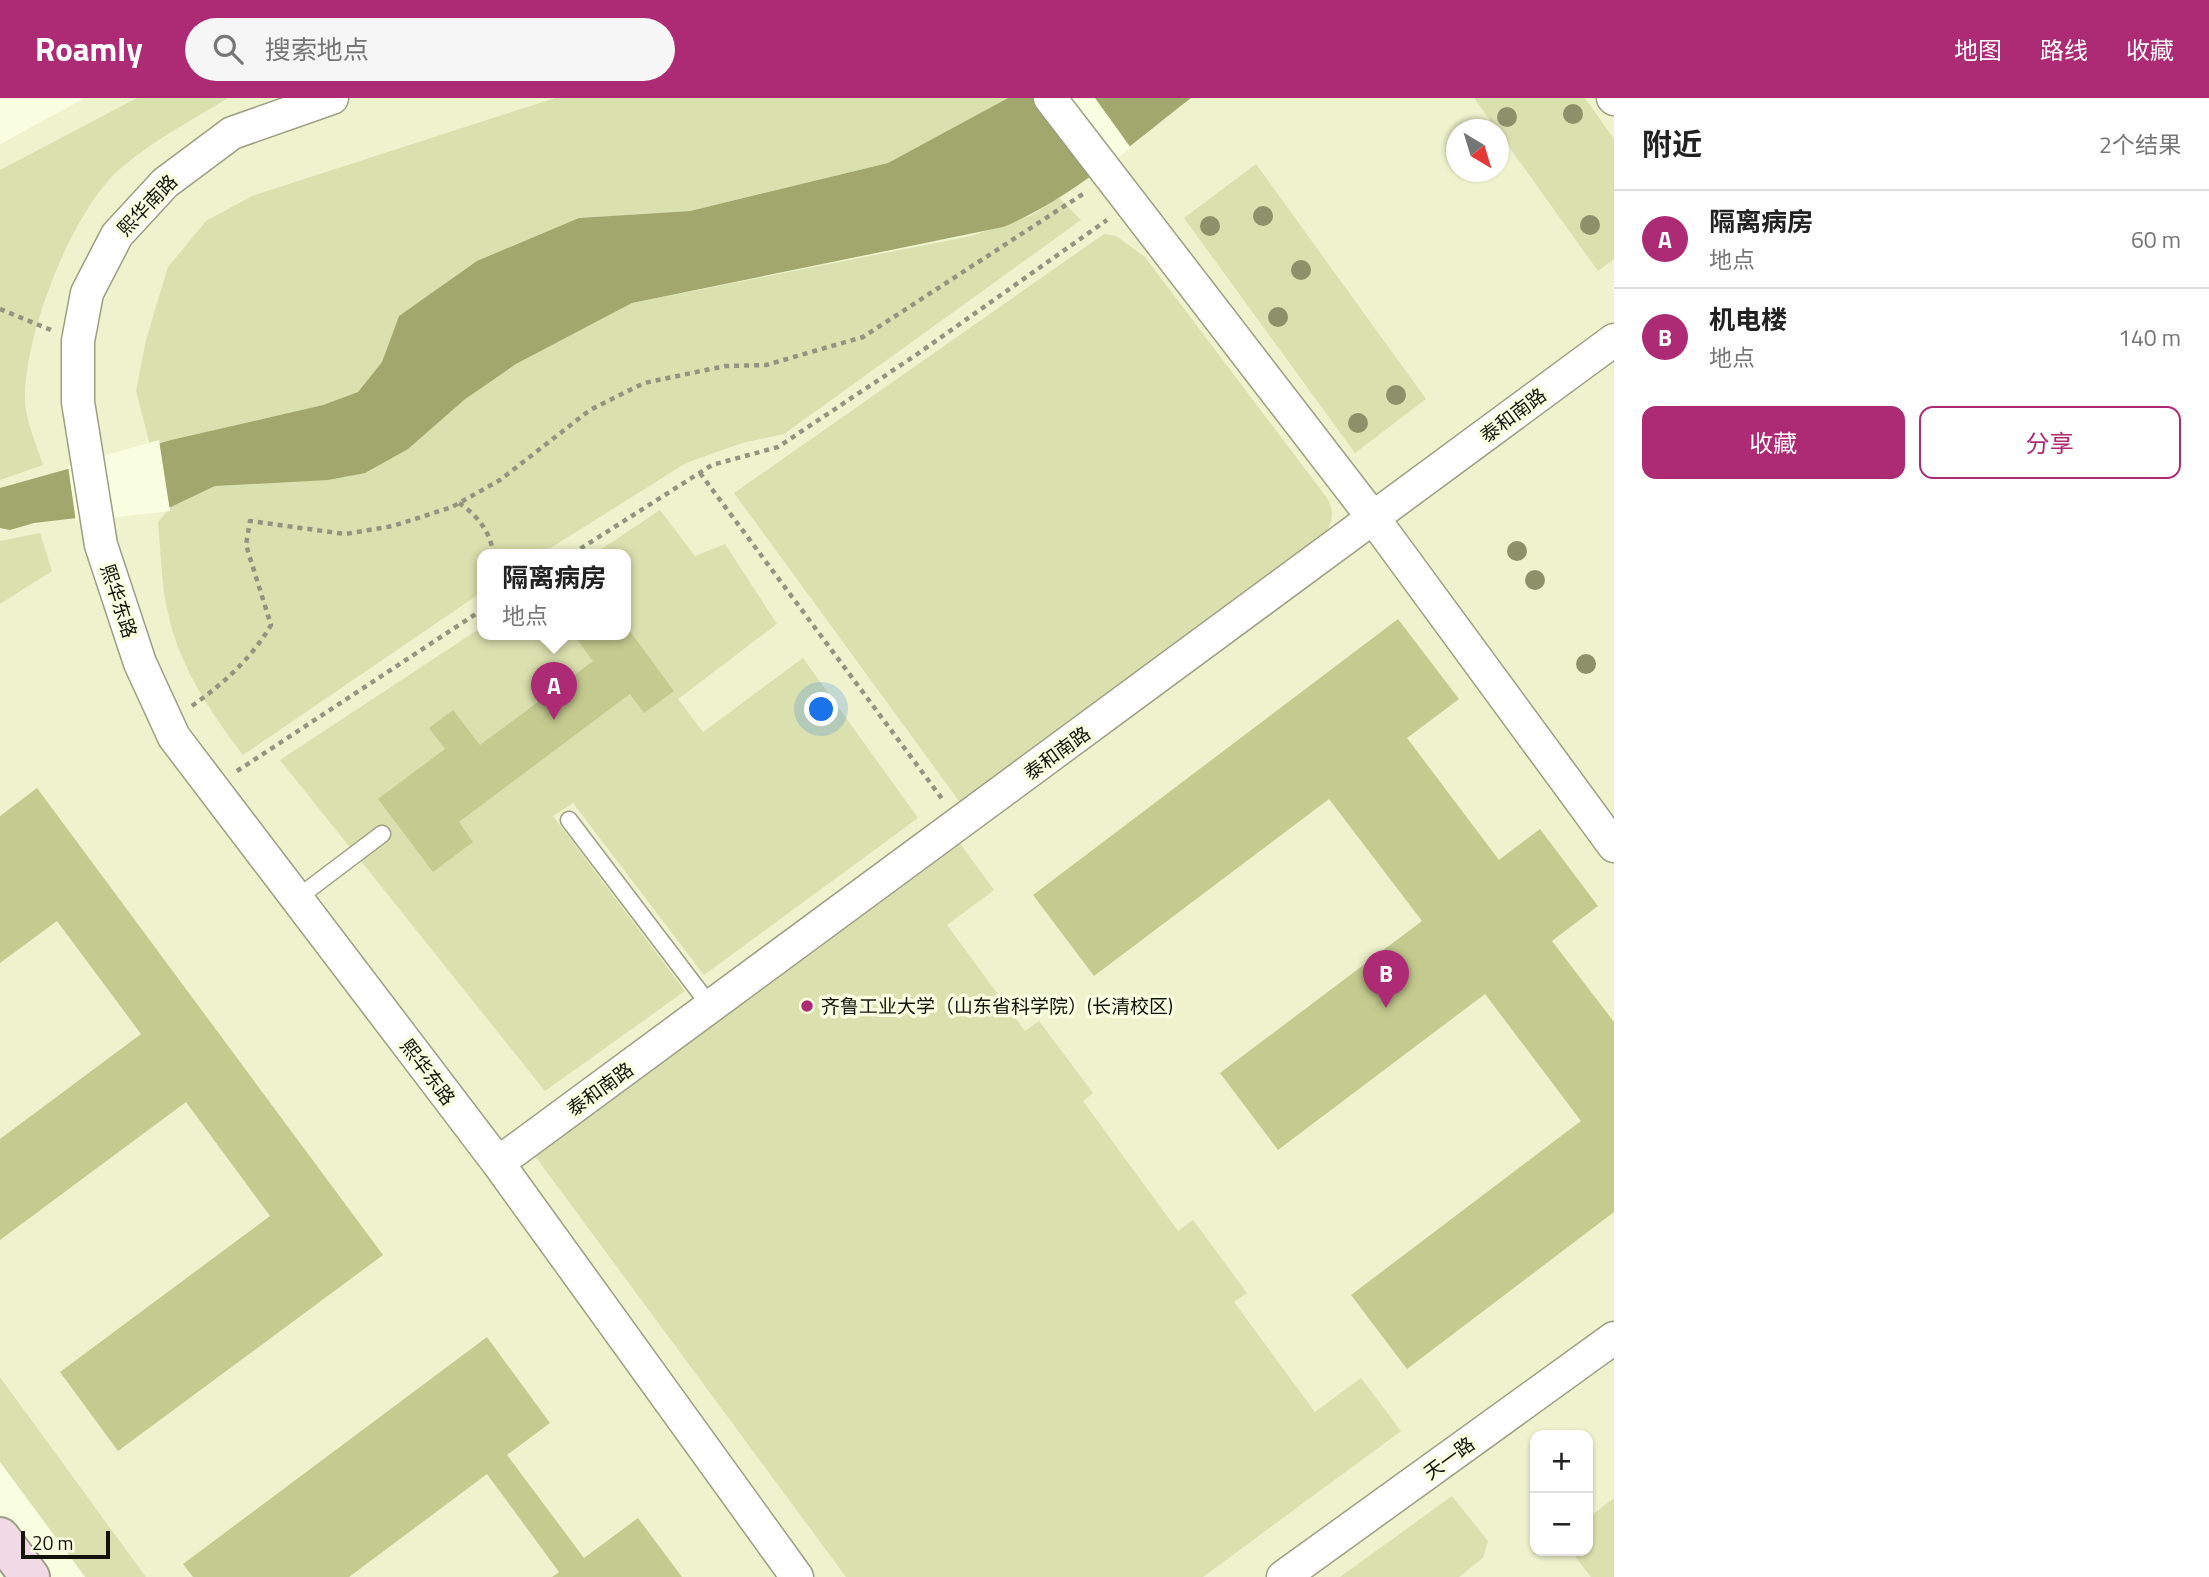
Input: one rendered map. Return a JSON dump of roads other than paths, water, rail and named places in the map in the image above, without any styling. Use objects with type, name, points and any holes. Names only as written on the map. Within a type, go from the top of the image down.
[{"type":"main road","points":[[0,1537],[30,1577]]},
{"type":"street","name":"熙华南路","points":[[78,402],[78,341],[87,293],[117,235],[165,183],[233,133],[332,98]]},
{"type":"street","points":[[1050,98],[1374,519],[1614,846]]},
{"type":"street","name":"泰和南路","points":[[498,1163],[1614,340]]},
{"type":"street","name":"熙华东路","points":[[78,402],[101,545],[140,663],[168,724],[296,899],[498,1163],[797,1577]]},
{"type":"street","name":"天一路","points":[[1283,1577],[1610,1349]]},
{"type":"lane","points":[[569,820],[711,1007]]},
{"type":"lane","points":[[296,899],[382,834]]},
{"type":"place","name":"隔离病房","points":[[554,720]]},
{"type":"place","name":"齐鲁工业大学（山东省科学院）(长清校区)","points":[[807,1006]]},
{"type":"place","name":"机电楼","points":[[1386,1008]]}]
